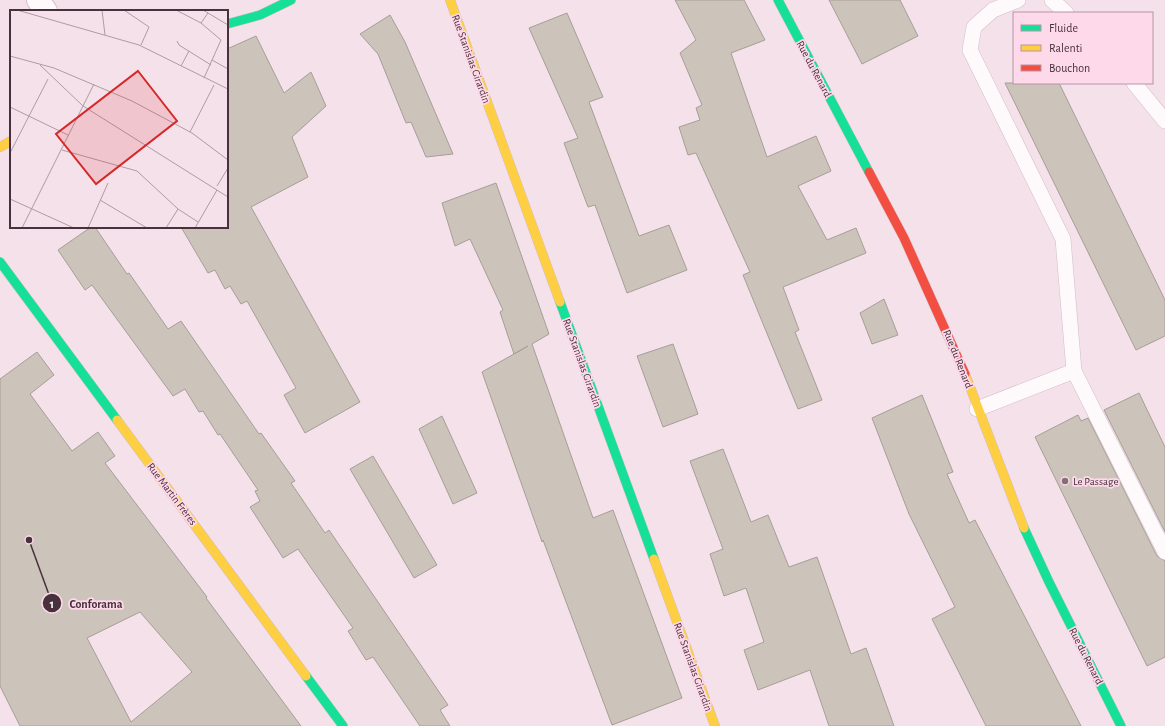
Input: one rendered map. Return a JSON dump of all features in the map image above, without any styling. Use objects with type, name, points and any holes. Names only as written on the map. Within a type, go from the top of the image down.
[{"type":"street","points":[[38,0],[45,10]]},
{"type":"street","points":[[228,24],[260,15],[291,0]]},
{"type":"street","name":"Rue Stanislas Girardin","points":[[450,0],[714,726]]},
{"type":"street","name":"Rue du Renard","points":[[778,0],[904,238],[962,366],[977,409],[1021,520],[1049,582],[1121,726]]},
{"type":"street","points":[[0,147],[10,142]]},
{"type":"street","name":"Rue Martin Frères","points":[[0,262],[343,726]]},
{"type":"lane","points":[[1018,0],[993,10],[974,28],[970,50],[1063,239],[1074,372],[1165,552]]},
{"type":"lane","points":[[1052,0],[1065,12]]},
{"type":"lane","points":[[1135,84],[1165,121]]},
{"type":"lane","points":[[977,409],[1074,372]]},
{"type":"building","points":[[675,0],[744,0],[765,40],[731,53],[767,157],[816,136],[831,171],[798,186],[827,240],[856,228],[866,253],[783,287],[799,330],[795,332],[822,400],[798,409],[743,275],[750,272],[696,153],[688,155],[679,127],[700,120],[696,108],[702,105],[680,53],[696,40]]},
{"type":"building","points":[[829,0],[900,0],[918,36],[862,64]]},
{"type":"building","points":[[567,13],[603,97],[589,102],[639,236],[669,225],[687,270],[627,293],[595,205],[588,207],[564,143],[578,138],[529,28]]},
{"type":"building","points":[[390,15],[405,42],[453,154],[426,157],[411,122],[406,123],[378,54],[360,34]]},
{"type":"building","points":[[256,36],[284,93],[311,72],[326,106],[292,137],[308,177],[251,207],[360,402],[305,433],[284,395],[296,388],[247,301],[241,304],[230,286],[225,289],[215,270],[208,273],[182,228],[228,228],[228,49]]},
{"type":"building","points":[[1005,83],[1059,84],[1165,300],[1165,336],[1136,350]]},
{"type":"building","points":[[496,183],[549,334],[532,344],[593,518],[613,510],[682,698],[612,725],[543,540],[542,542],[482,372],[514,354],[500,312],[503,310],[470,239],[455,246],[442,203]]},
{"type":"building","points":[[90,228],[96,228],[127,274],[129,273],[168,329],[181,321],[259,434],[261,433],[295,481],[291,483],[325,533],[329,530],[448,705],[440,710],[450,726],[420,726],[373,657],[366,660],[348,631],[353,628],[298,549],[283,558],[250,507],[260,501],[255,491],[258,490],[220,434],[218,435],[203,411],[199,412],[185,389],[173,396],[92,285],[85,290],[58,250]]},
{"type":"building","points":[[884,299],[898,335],[872,344],[860,313]]},
{"type":"building","points":[[673,344],[698,414],[663,427],[637,356]]},
{"type":"building","points":[[37,352],[54,375],[30,394],[72,451],[98,432],[115,456],[105,463],[207,597],[206,598],[301,726],[20,726],[0,686],[0,379]],"holes":[[[140,612],[192,672],[131,722],[87,638]]]},
{"type":"building","points":[[1139,393],[1165,447],[1165,532],[1104,410]]},
{"type":"building","points":[[922,395],[953,472],[947,474],[969,523],[975,520],[1081,726],[986,726],[932,619],[955,607],[909,514],[872,418]]},
{"type":"building","points":[[1078,415],[1081,421],[1088,418],[1157,556],[1165,561],[1165,657],[1147,666],[1035,437]]},
{"type":"building","points":[[442,416],[477,493],[453,504],[419,429]]},
{"type":"building","points":[[723,449],[751,522],[768,515],[789,567],[817,557],[851,654],[866,648],[894,726],[829,726],[810,670],[758,690],[744,650],[764,642],[746,588],[724,596],[710,554],[723,549],[690,461]]},
{"type":"building","points":[[373,456],[437,565],[414,578],[350,469]]},
{"type":"traffic: fast","points":[[228,24],[260,15],[291,0]]},
{"type":"traffic: fast","points":[[778,0],[869,172]]},
{"type":"traffic: fast","points":[[0,262],[117,420]]},
{"type":"traffic: fast","points":[[560,302],[654,559]]},
{"type":"traffic: fast","points":[[1024,528],[1049,582],[1121,726]]},
{"type":"traffic: fast","points":[[306,676],[343,726]]},
{"type":"traffic: slow","points":[[450,0],[560,302]]},
{"type":"traffic: slow","points":[[0,147],[10,142]]},
{"type":"traffic: slow","points":[[965,374],[1024,528]]},
{"type":"traffic: slow","points":[[117,420],[306,676]]},
{"type":"traffic: slow","points":[[654,559],[715,726]]},
{"type":"traffic: jam","points":[[869,172],[904,238],[965,374]]},
{"type":"place","name":"Le Passage","points":[[1065,481]]},
{"type":"place","name":"Conforama","points":[[29,540]]}]
